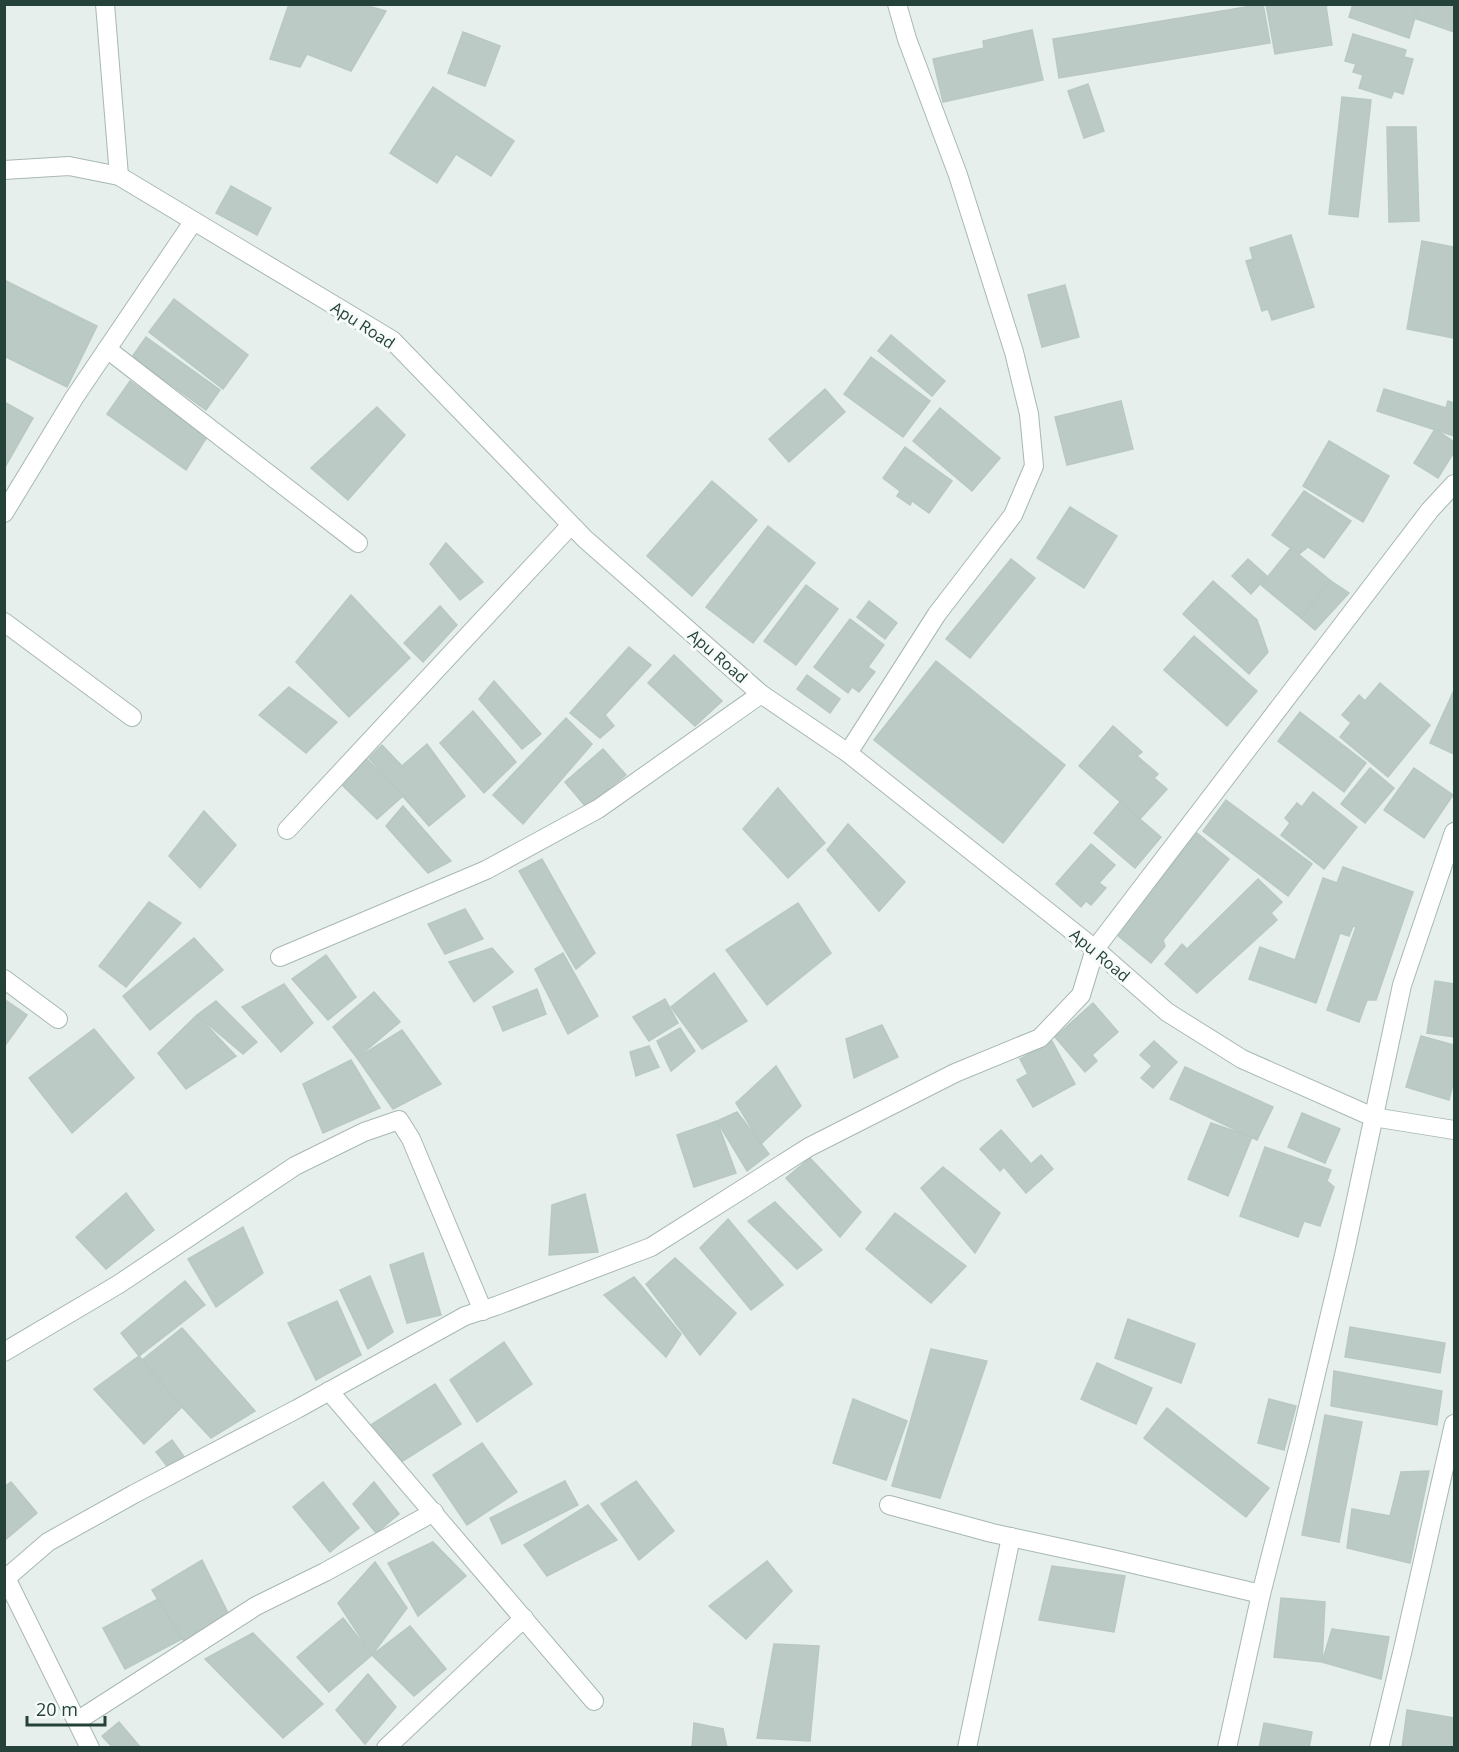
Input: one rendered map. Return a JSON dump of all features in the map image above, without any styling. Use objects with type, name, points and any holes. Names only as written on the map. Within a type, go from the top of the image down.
[{"type":"street","points":[[105,4],[119,176]]},
{"type":"street","points":[[848,753],[937,614],[1013,515],[1034,466],[1029,414],[1014,352],[958,175],[907,39],[897,4]]},
{"type":"street","name":"Apu Road","points":[[4,170],[69,166],[119,176],[392,340],[585,539],[761,694],[848,753],[1095,949],[1167,1012],[1242,1059],[1373,1117],[1455,1130]]},
{"type":"street","points":[[4,513],[74,398],[194,222]]},
{"type":"street","points":[[106,349],[358,543]]},
{"type":"street","points":[[90,1748],[5,1579],[48,1542],[465,1316],[651,1247],[809,1147],[955,1073],[1040,1038],[1081,994],[1095,949],[1430,510],[1455,484]]},
{"type":"street","points":[[286,830],[572,525]]},
{"type":"street","points":[[4,622],[132,717]]},
{"type":"street","points":[[280,957],[486,870],[598,809],[761,694]]},
{"type":"street","points":[[1227,1748],[1261,1594],[1345,1251],[1402,985],[1455,832]]},
{"type":"street","points":[[4,979],[58,1019]]},
{"type":"street","points":[[4,1352],[119,1284],[295,1166],[364,1132],[399,1120],[411,1138],[483,1311]]},
{"type":"street","points":[[329,1391],[594,1701]]},
{"type":"street","points":[[1379,1748],[1455,1424]]},
{"type":"street","points":[[889,1505],[1011,1537],[1261,1594]]},
{"type":"street","points":[[77,1722],[256,1606],[325,1572],[434,1512]]},
{"type":"street","points":[[967,1748],[1011,1537]]},
{"type":"street","points":[[386,1748],[524,1618]]},
{"type":"building","points":[[289,4],[361,4],[386,11],[351,71],[307,54],[300,67],[270,59]]},
{"type":"building","points":[[1263,4],[1270,43],[1059,78],[1053,39]]},
{"type":"building","points":[[1266,4],[1335,4],[1326,6],[1332,45],[1275,54]]},
{"type":"building","points":[[1353,4],[1419,4],[1409,38],[1349,17]]},
{"type":"building","points":[[1419,4],[1454,4],[1454,32],[1414,18]]},
{"type":"building","points":[[1032,30],[1043,80],[943,102],[933,59],[984,48],[983,41]]},
{"type":"building","points":[[463,32],[500,46],[485,86],[448,73]]},
{"type":"building","points":[[1353,34],[1406,50],[1404,57],[1413,59],[1403,94],[1394,91],[1391,98],[1359,88],[1363,75],[1353,72],[1356,64],[1345,61]]},
{"type":"building","points":[[1088,84],[1104,131],[1084,138],[1068,91]]},
{"type":"building","points":[[433,87],[514,141],[491,176],[456,154],[437,183],[390,153]]},
{"type":"building","points":[[1342,97],[1371,100],[1358,217],[1329,214]]},
{"type":"building","points":[[1387,127],[1416,127],[1419,221],[1389,222]]},
{"type":"building","points":[[231,186],[271,208],[257,235],[216,213]]},
{"type":"building","points":[[1291,235],[1314,307],[1272,320],[1268,309],[1262,311],[1246,261],[1253,259],[1250,248]]},
{"type":"building","points":[[1422,241],[1454,247],[1454,338],[1407,329]]},
{"type":"building","points":[[4,280],[97,326],[67,387],[4,356]]},
{"type":"building","points":[[1065,285],[1079,337],[1042,347],[1028,295]]},
{"type":"building","points":[[174,299],[248,355],[223,389],[149,332]]},
{"type":"building","points":[[891,335],[945,381],[932,396],[878,351]]},
{"type":"building","points":[[146,337],[220,390],[206,410],[132,357]]},
{"type":"building","points":[[871,357],[930,401],[903,437],[844,394]]},
{"type":"building","points":[[130,381],[207,437],[186,470],[107,414]]},
{"type":"building","points":[[825,389],[845,412],[789,462],[769,439]]},
{"type":"building","points":[[1384,389],[1446,408],[1448,401],[1454,403],[1454,436],[1377,411]]},
{"type":"building","points":[[1121,401],[1133,449],[1067,465],[1055,417]]},
{"type":"building","points":[[4,402],[33,418],[4,469]]},
{"type":"building","points":[[377,407],[405,435],[348,500],[311,468]]},
{"type":"building","points":[[940,408],[1000,458],[972,491],[913,441]]},
{"type":"building","points":[[1435,429],[1454,442],[1454,452],[1438,478],[1414,463]]},
{"type":"building","points":[[1329,441],[1389,476],[1363,522],[1303,486]]},
{"type":"building","points":[[905,447],[952,481],[929,513],[912,501],[910,505],[897,496],[900,491],[883,478]]},
{"type":"building","points":[[712,481],[757,520],[692,596],[647,556]]},
{"type":"building","points":[[1304,491],[1351,521],[1324,558],[1308,547],[1299,554],[1272,535]]},
{"type":"building","points":[[1070,507],[1117,536],[1084,588],[1037,558]]},
{"type":"building","points":[[768,526],[815,563],[753,643],[706,607]]},
{"type":"building","points":[[446,543],[483,582],[460,600],[430,564]]},
{"type":"building","points":[[1291,548],[1331,581],[1301,618],[1261,585]]},
{"type":"building","points":[[1011,559],[1035,578],[970,658],[946,639]]},
{"type":"building","points":[[1248,559],[1267,576],[1251,594],[1232,576]]},
{"type":"building","points":[[1213,581],[1257,620],[1268,652],[1249,674],[1183,614]]},
{"type":"building","points":[[1331,581],[1349,593],[1315,630],[1301,618]]},
{"type":"building","points":[[806,585],[838,609],[796,665],[764,641]]},
{"type":"building","points":[[351,595],[410,658],[349,717],[296,662]]},
{"type":"building","points":[[869,601],[897,623],[885,639],[857,617]]},
{"type":"building","points":[[440,606],[457,625],[423,662],[404,643]]},
{"type":"building","points":[[850,619],[884,645],[868,667],[875,672],[859,692],[852,687],[848,693],[814,667]]},
{"type":"building","points":[[1194,636],[1257,691],[1227,726],[1164,670]]},
{"type":"building","points":[[629,647],[651,665],[605,715],[614,726],[600,738],[570,713]]},
{"type":"building","points":[[674,655],[722,701],[695,726],[648,683]]},
{"type":"building","points":[[936,661],[1065,765],[1003,843],[874,740]]},
{"type":"building","points":[[807,675],[840,699],[830,713],[797,689]]},
{"type":"building","points":[[494,681],[541,734],[522,749],[479,699]]},
{"type":"building","points":[[1380,683],[1430,725],[1388,777],[1340,737],[1351,723],[1342,715],[1359,695],[1365,701]]},
{"type":"building","points":[[289,687],[337,722],[306,753],[259,715]]},
{"type":"building","points":[[1454,690],[1454,754],[1430,743]]},
{"type":"building","points":[[473,711],[516,762],[484,793],[440,743]]},
{"type":"building","points":[[1300,712],[1366,763],[1344,792],[1278,741]]},
{"type":"building","points":[[566,718],[592,744],[523,824],[493,795]]},
{"type":"building","points":[[1113,726],[1142,752],[1137,756],[1158,774],[1154,778],[1167,789],[1140,819],[1079,766]]},
{"type":"building","points":[[427,744],[465,796],[429,826],[369,758],[382,745],[402,766]]},
{"type":"building","points":[[603,749],[626,775],[586,807],[565,782]]},
{"type":"building","points":[[363,755],[403,796],[377,819],[336,779]]},
{"type":"building","points":[[1370,768],[1394,788],[1365,823],[1341,804]]},
{"type":"building","points":[[1414,768],[1453,795],[1424,838],[1384,810]]},
{"type":"building","points":[[778,788],[825,843],[788,878],[743,829]]},
{"type":"building","points":[[1313,792],[1357,827],[1324,869],[1281,835],[1290,823],[1285,818],[1297,803],[1302,807]]},
{"type":"building","points":[[1226,800],[1312,864],[1288,896],[1203,831]]},
{"type":"building","points":[[1120,802],[1161,837],[1135,868],[1094,833]]},
{"type":"building","points":[[403,806],[451,861],[428,873],[386,826]]},
{"type":"building","points":[[204,811],[236,845],[200,888],[169,856]]},
{"type":"building","points":[[848,824],[905,882],[879,911],[827,850]]},
{"type":"building","points":[[1197,833],[1229,859],[1163,940],[1165,946],[1151,963],[1116,934]]},
{"type":"building","points":[[1091,844],[1115,865],[1099,883],[1106,888],[1091,905],[1086,901],[1081,907],[1056,884]]},
{"type":"building","points":[[542,859],[595,953],[576,969],[519,871]]},
{"type":"building","points":[[1343,867],[1413,892],[1376,1000],[1367,1000],[1359,1022],[1327,1010],[1356,927],[1353,926],[1349,936],[1340,933],[1316,1003],[1249,979],[1260,947],[1295,960],[1323,878],[1337,883]]},
{"type":"building","points":[[1258,879],[1282,902],[1271,913],[1277,920],[1197,993],[1165,964],[1182,944],[1187,949]]},
{"type":"building","points":[[149,902],[181,923],[126,987],[99,966]]},
{"type":"building","points":[[798,903],[831,953],[767,1005],[726,950]]},
{"type":"building","points":[[465,909],[483,939],[445,954],[428,924]]},
{"type":"building","points":[[194,938],[223,970],[150,1030],[123,996]]},
{"type":"building","points":[[492,948],[513,972],[474,1002],[449,962]]},
{"type":"building","points":[[563,953],[598,1016],[568,1034],[535,969]]},
{"type":"building","points":[[326,955],[356,997],[328,1020],[292,979]]},
{"type":"building","points":[[714,973],[747,1021],[702,1049],[671,1007]]},
{"type":"building","points":[[1435,981],[1454,984],[1454,1037],[1427,1033]]},
{"type":"building","points":[[284,984],[313,1023],[281,1052],[242,1007]]},
{"type":"building","points":[[537,989],[546,1014],[503,1031],[493,1007]]},
{"type":"building","points":[[374,992],[400,1022],[357,1058],[333,1027]]},
{"type":"building","points":[[4,999],[27,1015],[4,1047]]},
{"type":"building","points":[[665,999],[678,1023],[649,1041],[633,1017]]},
{"type":"building","points":[[216,1001],[257,1042],[243,1054],[197,1015]]},
{"type":"building","points":[[1093,1003],[1118,1032],[1092,1055],[1097,1061],[1085,1072],[1055,1037]]},
{"type":"building","points":[[197,1015],[236,1056],[186,1089],[158,1053]]},
{"type":"building","points":[[882,1025],[898,1057],[854,1078],[846,1039]]},
{"type":"building","points":[[680,1028],[695,1051],[671,1071],[657,1041]]},
{"type":"building","points":[[94,1029],[134,1078],[72,1133],[29,1078]]},
{"type":"building","points":[[402,1030],[441,1084],[393,1109],[357,1058]]},
{"type":"building","points":[[1421,1036],[1454,1045],[1454,1080],[1449,1100],[1406,1087]]},
{"type":"building","points":[[1052,1041],[1075,1084],[1033,1107],[1017,1080],[1028,1074],[1020,1059]]},
{"type":"building","points":[[1154,1041],[1177,1062],[1153,1088],[1141,1078],[1152,1066],[1140,1055]]},
{"type":"building","points":[[649,1046],[659,1067],[636,1076],[630,1052]]},
{"type":"building","points":[[351,1060],[380,1108],[323,1133],[303,1084]]},
{"type":"building","points":[[776,1066],[801,1106],[761,1144],[736,1103]]},
{"type":"building","points":[[1185,1067],[1273,1107],[1257,1140],[1170,1099]]},
{"type":"building","points":[[737,1112],[769,1154],[747,1171],[717,1121]]},
{"type":"building","points":[[1302,1113],[1340,1129],[1325,1163],[1288,1147]]},
{"type":"building","points":[[717,1121],[736,1173],[694,1187],[677,1135]]},
{"type":"building","points":[[1211,1123],[1252,1137],[1228,1196],[1188,1179]]},
{"type":"building","points":[[1001,1130],[1031,1164],[1041,1155],[1053,1169],[1026,1193],[1004,1167],[1000,1171],[980,1149]]},
{"type":"building","points":[[1265,1147],[1331,1170],[1327,1181],[1334,1187],[1320,1226],[1304,1221],[1298,1237],[1240,1216]]},
{"type":"building","points":[[810,1158],[861,1212],[840,1237],[786,1178]]},
{"type":"building","points":[[943,1167],[1000,1213],[975,1253],[921,1188]]},
{"type":"building","points":[[126,1193],[154,1230],[106,1269],[76,1237]]},
{"type":"building","points":[[585,1194],[598,1252],[549,1255],[552,1205]]},
{"type":"building","points":[[775,1202],[822,1250],[797,1269],[748,1221]]},
{"type":"building","points":[[895,1213],[966,1266],[931,1303],[866,1249]]},
{"type":"building","points":[[728,1219],[783,1285],[751,1310],[700,1248]]},
{"type":"building","points":[[243,1227],[263,1273],[216,1307],[188,1259]]},
{"type":"building","points":[[423,1253],[441,1315],[407,1323],[390,1265]]},
{"type":"building","points":[[675,1258],[736,1313],[700,1355],[646,1284]]},
{"type":"building","points":[[370,1276],[393,1332],[368,1349],[340,1290]]},
{"type":"building","points":[[634,1277],[681,1334],[666,1357],[604,1295]]},
{"type":"building","points":[[185,1281],[205,1305],[139,1356],[121,1333]]},
{"type":"building","points":[[337,1301],[361,1355],[316,1380],[288,1323]]},
{"type":"building","points":[[1128,1319],[1195,1344],[1181,1383],[1115,1358]]},
{"type":"building","points":[[1350,1327],[1445,1343],[1440,1373],[1345,1357]]},
{"type":"building","points":[[182,1328],[255,1411],[211,1438],[142,1360]]},
{"type":"building","points":[[504,1342],[532,1384],[477,1422],[450,1380]]},
{"type":"building","points":[[931,1349],[987,1361],[940,1498],[892,1486]]},
{"type":"building","points":[[139,1356],[182,1407],[144,1444],[94,1389]]},
{"type":"building","points":[[1097,1363],[1152,1388],[1136,1424],[1081,1399]]},
{"type":"building","points":[[1334,1371],[1442,1391],[1437,1425],[1331,1406]]},
{"type":"building","points":[[435,1384],[461,1424],[392,1468],[366,1428]]},
{"type":"building","points":[[853,1399],[907,1421],[886,1480],[833,1463]]},
{"type":"building","points":[[1269,1399],[1296,1406],[1284,1450],[1258,1443]]},
{"type":"building","points":[[1167,1408],[1269,1488],[1246,1517],[1144,1438]]},
{"type":"building","points":[[1325,1415],[1362,1422],[1339,1542],[1302,1535]]},
{"type":"building","points":[[172,1440],[185,1458],[170,1470],[156,1452]]},
{"type":"building","points":[[482,1443],[517,1492],[467,1525],[433,1475]]},
{"type":"building","points":[[1429,1471],[1410,1563],[1347,1548],[1352,1509],[1390,1516],[1401,1472]]},
{"type":"building","points":[[565,1481],[578,1505],[502,1544],[490,1518]]},
{"type":"building","points":[[636,1481],[674,1531],[639,1560],[601,1504]]},
{"type":"building","points":[[11,1482],[37,1513],[4,1541],[4,1487]]},
{"type":"building","points":[[323,1482],[359,1528],[330,1552],[293,1507]]},
{"type":"building","points":[[374,1482],[399,1514],[376,1533],[353,1504]]},
{"type":"building","points":[[588,1505],[617,1540],[547,1576],[524,1545]]},
{"type":"building","points":[[433,1542],[466,1576],[418,1616],[388,1563]]},
{"type":"building","points":[[202,1560],[229,1615],[187,1646],[152,1590]]},
{"type":"building","points":[[767,1561],[792,1591],[746,1639],[709,1606]]},
{"type":"building","points":[[375,1562],[407,1608],[372,1655],[338,1603]]},
{"type":"building","points":[[1052,1566],[1125,1576],[1114,1632],[1039,1620]]},
{"type":"building","points":[[1281,1598],[1325,1602],[1322,1662],[1274,1657]]},
{"type":"building","points":[[158,1599],[182,1639],[125,1669],[103,1628]]},
{"type":"building","points":[[343,1618],[372,1655],[329,1692],[297,1657]]},
{"type":"building","points":[[410,1626],[446,1669],[414,1696],[372,1655]]},
{"type":"building","points":[[1332,1629],[1389,1637],[1381,1679],[1322,1662]]},
{"type":"building","points":[[253,1633],[323,1704],[283,1738],[205,1659]]},
{"type":"building","points":[[774,1644],[819,1646],[810,1741],[757,1738]]},
{"type":"building","points":[[368,1674],[396,1707],[365,1744],[336,1710]]},
{"type":"building","points":[[1407,1710],[1454,1718],[1454,1748],[1402,1748]]},
{"type":"building","points":[[119,1722],[141,1748],[113,1748],[102,1736]]},
{"type":"building","points":[[694,1723],[723,1729],[727,1748],[692,1748]]},
{"type":"building","points":[[1264,1723],[1312,1732],[1309,1748],[1259,1748]]}]
